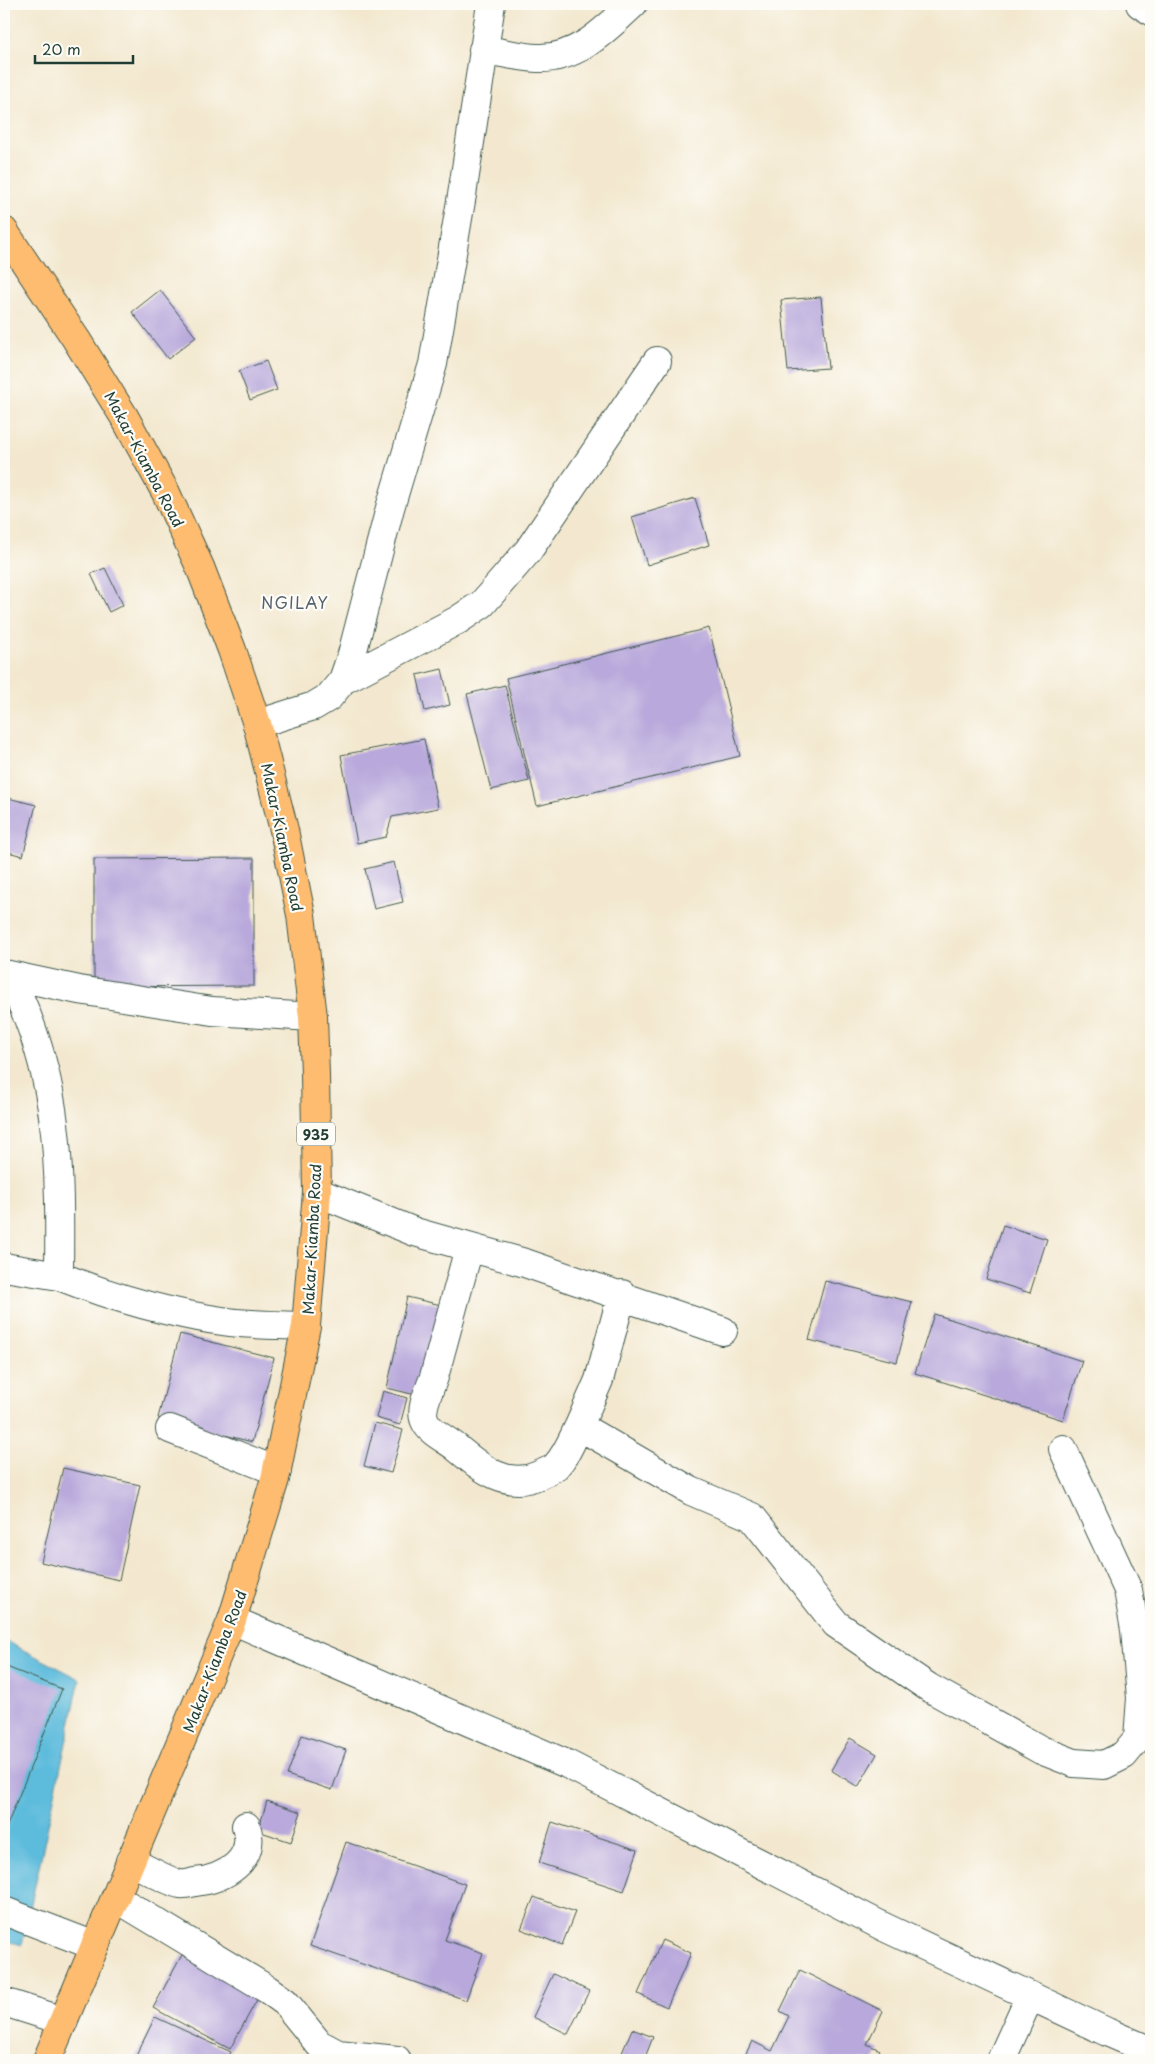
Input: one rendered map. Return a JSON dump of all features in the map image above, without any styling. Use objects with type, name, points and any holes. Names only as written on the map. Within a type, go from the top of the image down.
[{"type":"main road","name":"Makar-Kiamba Road","points":[[4,231],[76,339],[125,418],[166,492],[200,567],[257,724],[284,830],[297,896],[313,1016],[317,1192],[306,1326],[277,1471],[232,1620],[47,2060]]},
{"type":"street","points":[[343,680],[390,508],[433,364],[462,195],[491,4]]},
{"type":"street","points":[[483,50],[537,58],[555,57],[577,50],[601,33],[633,4]]},
{"type":"street","points":[[1140,4],[1151,11]]},
{"type":"street","points":[[257,724],[314,706],[329,697],[343,680],[449,625],[482,604],[528,551],[657,361]]},
{"type":"street","points":[[6,975],[79,990],[212,1011],[313,1016]]},
{"type":"street","points":[[6,975],[23,1004],[36,1036],[52,1106],[59,1167],[59,1276]]},
{"type":"street","points":[[317,1192],[415,1232],[525,1263],[575,1281],[622,1294],[723,1331]]},
{"type":"street","points":[[468,1248],[434,1377],[423,1411],[425,1421],[433,1430],[479,1466],[499,1478],[519,1481],[534,1477],[554,1468],[568,1450],[599,1380],[622,1294]]},
{"type":"street","points":[[4,1267],[59,1276],[105,1294],[173,1312],[230,1322],[306,1326]]},
{"type":"street","points":[[579,1426],[691,1491],[752,1517],[836,1624],[928,1687],[1041,1750],[1074,1764],[1104,1765],[1124,1755],[1138,1738],[1141,1698],[1135,1630],[1128,1590],[1062,1450]]},
{"type":"street","points":[[170,1429],[277,1471]]},
{"type":"street","points":[[232,1620],[567,1764],[884,1927],[1151,2051]]},
{"type":"street","points":[[130,1861],[180,1884],[203,1881],[230,1871],[246,1853],[250,1841],[246,1826]]},
{"type":"street","points":[[116,1898],[267,1989],[285,2002],[319,2044],[338,2054],[397,2060]]},
{"type":"street","points":[[4,1911],[95,1946]]},
{"type":"street","points":[[1000,2060],[1030,1996]]},
{"type":"street","points":[[4,2002],[64,2021]]},
{"type":"water","points":[[4,1640],[80,1679],[22,1945],[4,1940]]},
{"type":"building","points":[[160,290],[196,337],[168,359],[132,312]]},
{"type":"building","points":[[821,297],[828,368],[788,371],[781,300]]},
{"type":"building","points":[[266,361],[277,390],[250,400],[239,371]]},
{"type":"building","points":[[695,498],[709,545],[647,565],[632,517]]},
{"type":"building","points":[[105,568],[123,605],[109,612],[91,574]]},
{"type":"building","points":[[709,628],[740,756],[537,806],[506,678]]},
{"type":"building","points":[[442,669],[450,705],[425,711],[417,675]]},
{"type":"building","points":[[505,685],[529,781],[491,790],[467,694]]},
{"type":"building","points":[[424,739],[438,808],[392,817],[386,837],[357,843],[341,755]]},
{"type":"building","points":[[4,797],[36,805],[23,856],[4,851]]},
{"type":"building","points":[[254,858],[254,986],[94,987],[94,859]]},
{"type":"building","points":[[394,862],[403,902],[374,909],[365,869]]},
{"type":"building","points":[[1003,1225],[1047,1239],[1030,1293],[986,1279]]},
{"type":"building","points":[[825,1281],[912,1302],[897,1362],[809,1340]]},
{"type":"building","points":[[407,1297],[441,1305],[420,1396],[387,1388]]},
{"type":"building","points":[[934,1314],[1082,1361],[1063,1420],[915,1373]]},
{"type":"building","points":[[180,1334],[274,1358],[252,1442],[158,1418]]},
{"type":"building","points":[[383,1391],[407,1398],[400,1425],[376,1418]]},
{"type":"building","points":[[375,1423],[403,1430],[391,1473],[364,1466]]},
{"type":"building","points":[[63,1468],[140,1485],[119,1580],[41,1562]]},
{"type":"building","points":[[4,1666],[62,1689],[4,1833]]},
{"type":"building","points":[[302,1735],[346,1750],[332,1790],[287,1775]]},
{"type":"building","points":[[850,1738],[877,1754],[858,1787],[831,1770]]},
{"type":"building","points":[[267,1801],[301,1812],[291,1842],[258,1831]]},
{"type":"building","points":[[552,1822],[638,1850],[624,1891],[539,1863]]},
{"type":"building","points":[[346,1842],[465,1884],[445,1940],[483,1953],[466,2000],[310,1946]]},
{"type":"building","points":[[534,1897],[575,1912],[562,1945],[521,1929]]},
{"type":"building","points":[[662,1940],[691,1953],[667,2007],[638,1994]]},
{"type":"building","points":[[182,1955],[259,1996],[230,2049],[153,2008]]},
{"type":"building","points":[[800,1970],[883,2011],[867,2044],[880,2050],[875,2060],[743,2060],[752,2041],[772,2051],[789,2016],[780,2011]]},
{"type":"building","points":[[553,1974],[589,1991],[568,2034],[533,2017]]},
{"type":"building","points":[[155,2017],[231,2052],[227,2060],[134,2060]]},
{"type":"building","points":[[632,2029],[653,2037],[644,2060],[619,2060]]},
{"type":"district","name":"NGILAY","points":[[295,602]]}]
